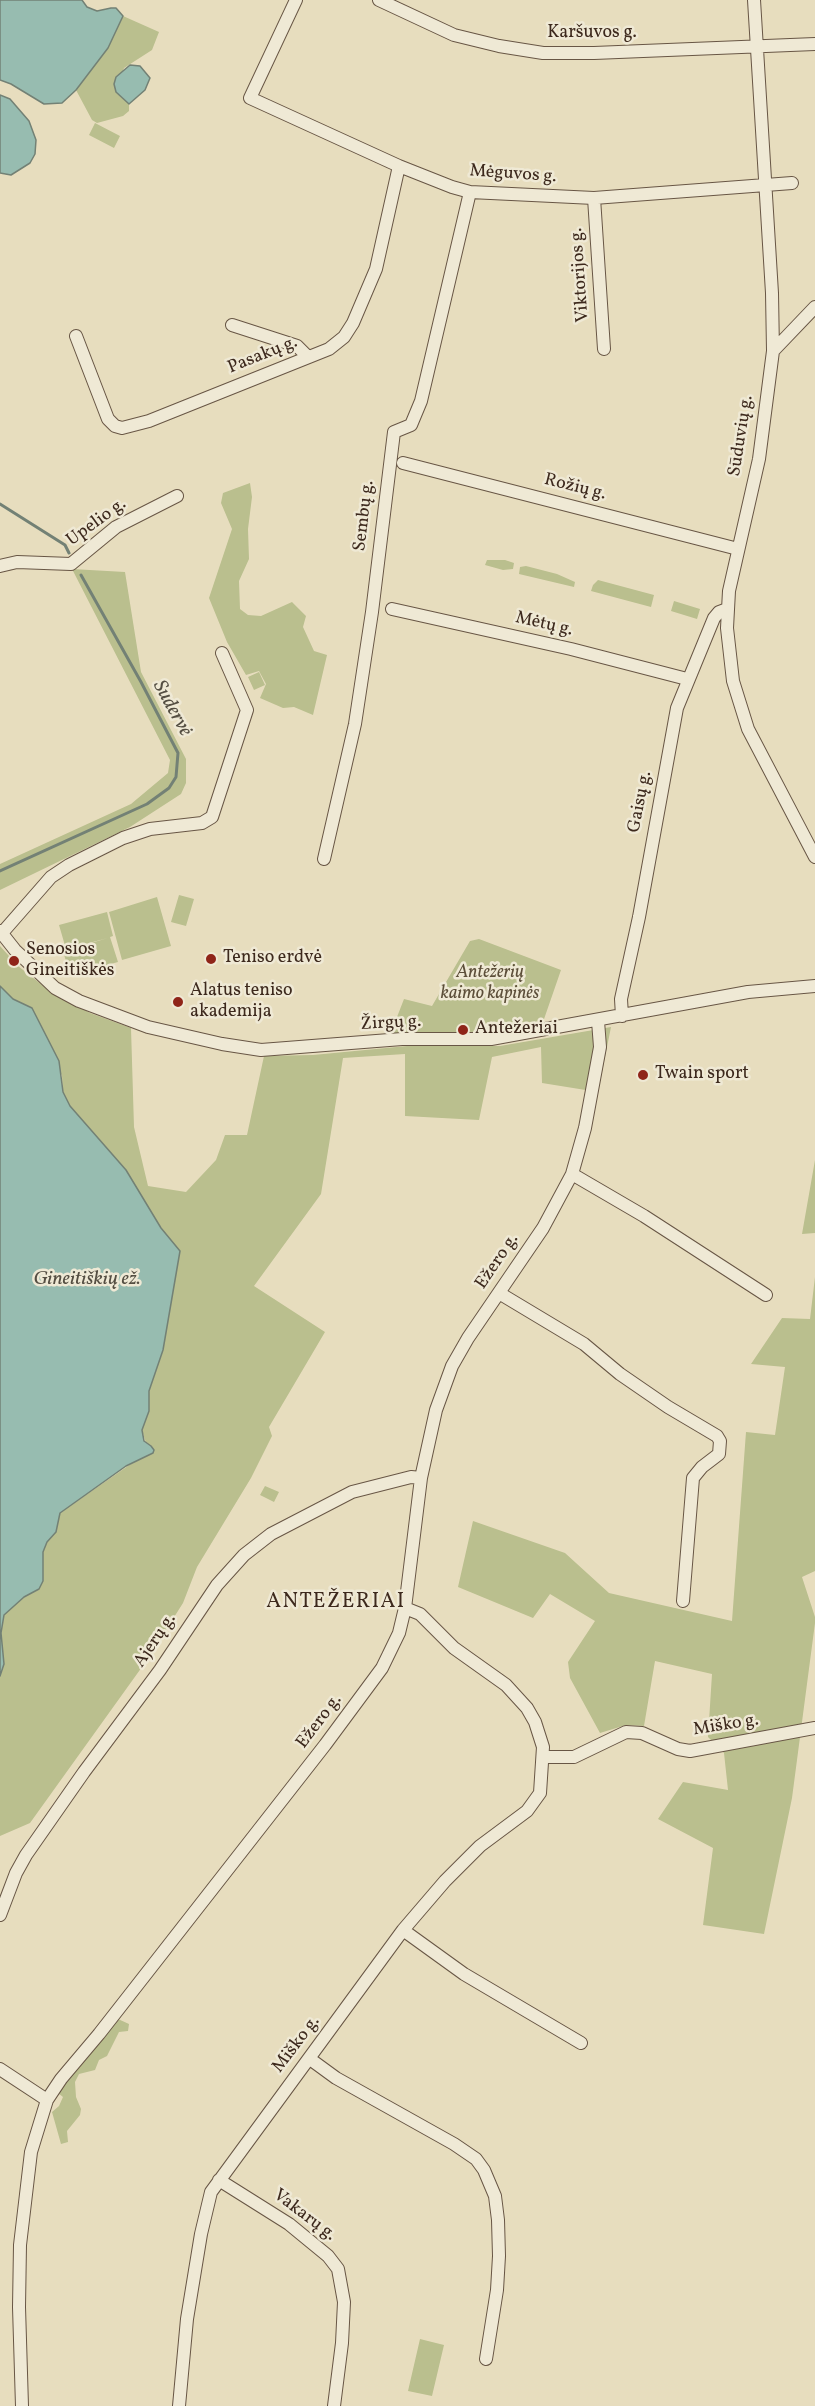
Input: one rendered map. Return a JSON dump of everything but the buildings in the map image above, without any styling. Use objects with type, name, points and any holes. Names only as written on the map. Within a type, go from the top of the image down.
[{"type":"street","name":"Mėguvos g.","points":[[296,0],[250,99],[399,166],[470,192],[594,198],[792,183]]},
{"type":"street","name":"Karšuvos g.","points":[[379,0],[454,34],[499,46],[543,53],[815,44]]},
{"type":"street","name":"Sūduvių g.","points":[[754,0],[772,293],[773,351],[759,459],[729,591],[727,609],[729,656],[740,706],[762,757],[815,857]]},
{"type":"street","name":"Pasakų g.","points":[[76,336],[108,419],[122,428],[149,421],[336,345],[353,323],[376,269],[399,166]]},
{"type":"street","name":"Sembų g.","points":[[324,858],[355,724],[372,612],[394,432],[411,425],[421,401],[470,192]]},
{"type":"street","name":"Viktorijos g.","points":[[594,198],[604,349]]},
{"type":"street","points":[[773,351],[815,307]]},
{"type":"street","points":[[232,324],[297,346],[308,357]]},
{"type":"street","name":"Rožių g.","points":[[403,463],[738,549]]},
{"type":"street","name":"Upelio g.","points":[[0,566],[17,562],[71,564],[116,527],[177,496]]},
{"type":"street","name":"Mėtų g.","points":[[392,609],[571,649],[687,679]]},
{"type":"street","name":"Gaisų g.","points":[[622,1016],[621,999],[639,917],[677,708],[714,618],[719,612],[727,609]]},
{"type":"street","points":[[1,932],[51,877],[69,865],[123,838],[150,829],[202,823],[212,817],[247,710],[222,653]]},
{"type":"street","name":"Žirgų g.","points":[[1,932],[15,950],[55,988],[79,1000],[148,1027],[251,1049],[288,1049],[402,1040],[491,1039],[748,992],[815,986]]},
{"type":"street","name":"Ežero g.","points":[[22,2406],[18,2285],[20,2245],[31,2152],[47,2100],[61,2079],[99,2034],[364,1693],[386,1659],[399,1633],[405,1608],[421,1478],[436,1410],[447,1378],[468,1338],[543,1228],[572,1174],[585,1128],[600,1047],[598,1021]]},
{"type":"street","points":[[572,1174],[644,1216],[766,1296]]},
{"type":"street","points":[[499,1293],[584,1344],[620,1374],[668,1407],[717,1436],[720,1441],[719,1454],[693,1478],[683,1601]]},
{"type":"street","name":"Ajerų g.","points":[[0,1916],[16,1873],[26,1855],[160,1670],[217,1585],[244,1555],[271,1534],[352,1492],[411,1477],[421,1478]]},
{"type":"street","name":"Miško g.","points":[[179,2406],[187,2319],[201,2234],[207,2202],[219,2180],[403,1930],[445,1881],[480,1846],[535,1802],[542,1781],[543,1757],[540,1735],[535,1722],[518,1696],[454,1648],[420,1614],[405,1608]]},
{"type":"street","name":"Miško g.","points":[[543,1757],[574,1757],[626,1732],[642,1733],[678,1749],[690,1751],[815,1728]]},
{"type":"street","points":[[403,1930],[464,1974],[581,2043]]},
{"type":"street","points":[[310,2059],[336,2078],[454,2144],[476,2159],[484,2170],[495,2196],[500,2256],[486,2359]]},
{"type":"street","points":[[0,2069],[47,2100]]},
{"type":"street","name":"Vakarų g.","points":[[219,2180],[288,2224],[328,2256],[338,2269],[344,2302],[342,2343],[334,2406]]},
{"type":"green space","points":[[123,16],[159,32],[152,50],[124,68],[116,92],[129,104],[129,111],[123,116],[97,123],[92,120],[76,90],[108,48]]},
{"type":"green space","points":[[95,123],[120,136],[114,148],[89,135]]},
{"type":"green space","points":[[250,483],[252,497],[248,529],[249,559],[239,581],[240,609],[248,615],[261,616],[292,602],[306,616],[303,627],[314,651],[327,655],[313,715],[294,707],[283,708],[260,698],[266,684],[259,671],[246,675],[227,642],[209,598],[232,529],[221,503],[223,493]]},
{"type":"green space","points":[[487,560],[505,560],[514,563],[513,569],[503,570],[485,565]]},
{"type":"green space","points":[[526,566],[557,574],[575,582],[574,587],[519,574],[520,567]]},
{"type":"green space","points":[[72,569],[125,572],[141,672],[186,759],[186,783],[181,794],[130,827],[0,890],[0,864],[131,804],[168,773],[170,760]]},
{"type":"green space","points":[[598,580],[654,595],[651,607],[591,591]]},
{"type":"green space","points":[[674,601],[700,609],[697,619],[671,611]]},
{"type":"green space","points":[[259,672],[265,685],[254,690],[248,677]]},
{"type":"green space","points":[[179,895],[194,899],[186,926],[171,922]]},
{"type":"green space","points":[[157,897],[171,946],[122,960],[109,912]]},
{"type":"green space","points":[[107,912],[113,936],[110,937],[118,962],[70,975],[63,951],[108,938],[66,949],[59,925]]},
{"type":"green space","name":"Antežerių kaimo kapinės","points":[[479,939],[561,970],[543,1022],[497,1024],[486,1032],[390,1035],[404,999],[432,1006],[470,941]]},
{"type":"green space","points":[[0,946],[18,966],[46,988],[90,1013],[131,1028],[134,1127],[148,1186],[186,1192],[216,1160],[225,1135],[247,1135],[264,1056],[313,1055],[407,1046],[500,1046],[611,1027],[598,1092],[542,1083],[541,1047],[492,1057],[479,1120],[405,1116],[405,1054],[343,1058],[321,1194],[254,1286],[325,1332],[269,1427],[272,1436],[251,1478],[197,1567],[183,1603],[147,1660],[30,1823],[0,1836],[0,1676],[4,1664],[1,1633],[4,1615],[24,1597],[39,1589],[43,1552],[47,1542],[56,1532],[60,1513],[138,1459],[146,1443],[142,1430],[149,1411],[149,1391],[163,1350],[180,1251],[161,1228],[126,1170],[70,1106],[63,1092],[62,1076],[32,1008],[13,999],[0,986]]},
{"type":"green space","points":[[815,1160],[815,1233],[802,1234]]},
{"type":"green space","points":[[815,1277],[815,1571],[802,1577],[815,1623],[792,1798],[764,1934],[703,1925],[713,1848],[658,1819],[683,1782],[728,1790],[724,1753],[708,1737],[712,1674],[655,1661],[644,1726],[626,1725],[600,1733],[570,1678],[568,1662],[595,1621],[550,1594],[533,1618],[458,1587],[473,1521],[565,1553],[609,1593],[732,1621],[746,1432],[775,1435],[785,1367],[751,1364],[782,1318],[810,1319]]},
{"type":"green space","points":[[265,1486],[279,1492],[274,1502],[260,1495]]},
{"type":"green space","points":[[118,2019],[129,2024],[128,2031],[119,2032],[107,2056],[99,2060],[95,2070],[79,2074],[75,2082],[76,2097],[81,2109],[80,2115],[67,2131],[68,2142],[61,2144],[52,2112],[59,2106],[63,2097],[58,2093],[73,2075],[74,2067]]},
{"type":"green space","points":[[420,2339],[444,2345],[432,2396],[408,2391]]},
{"type":"water","points":[[0,0],[82,0],[87,7],[97,11],[116,8],[123,16],[108,48],[76,90],[62,103],[44,104],[0,80]]},
{"type":"water","points":[[130,65],[140,66],[150,78],[145,90],[129,104],[116,92],[114,84],[116,77]]},
{"type":"water","points":[[0,95],[10,99],[29,121],[36,140],[35,154],[30,163],[11,175],[0,173]]},
{"type":"water","name":"Gineitiškių ež.","points":[[0,986],[13,999],[32,1008],[59,1061],[63,1092],[70,1106],[126,1170],[161,1228],[180,1251],[163,1350],[149,1391],[149,1411],[142,1430],[144,1441],[154,1450],[153,1453],[126,1466],[60,1513],[56,1532],[47,1542],[43,1552],[43,1581],[39,1589],[24,1597],[4,1615],[1,1633],[4,1664],[0,1676]]},
{"type":"waterway","name":"Sudervė","points":[[0,504],[65,545],[69,553]]},
{"type":"waterway","name":"Sudervė","points":[[0,871],[147,804],[169,788],[176,777],[178,753],[81,575]]},
{"type":"place","name":"Teniso erdvė","points":[[211,959]]},
{"type":"place","name":"Senosios Gineitiškės","points":[[14,961]]},
{"type":"place","name":"Alatus teniso akademija","points":[[178,1002]]},
{"type":"place","name":"Antežeriai","points":[[463,1030]]},
{"type":"place","name":"Twain sport","points":[[643,1075]]},
{"type":"district","name":"ANTEŽERIAI","points":[[336,1603]]}]
